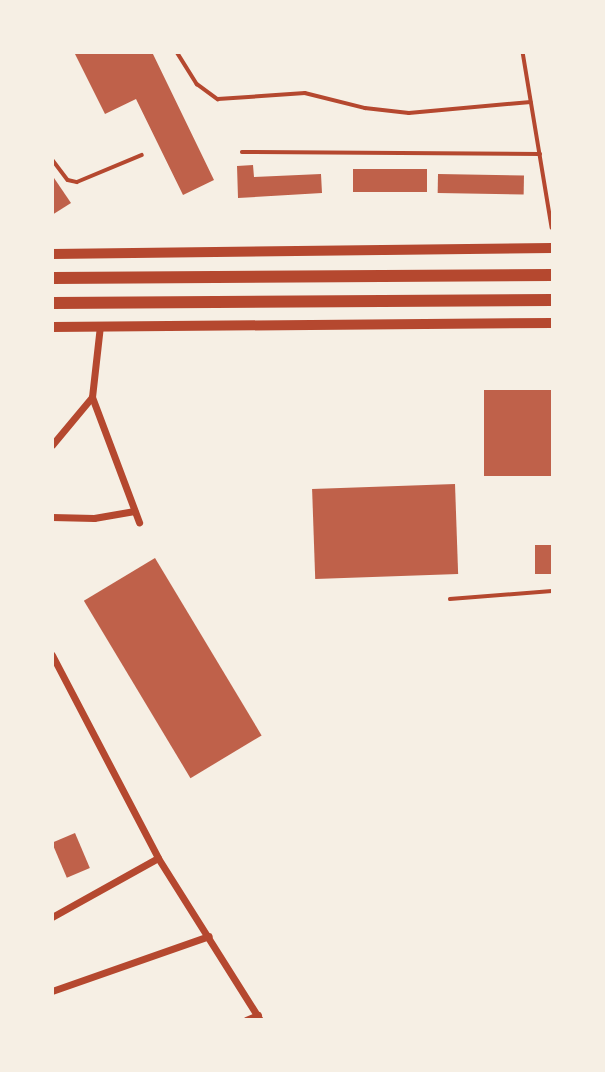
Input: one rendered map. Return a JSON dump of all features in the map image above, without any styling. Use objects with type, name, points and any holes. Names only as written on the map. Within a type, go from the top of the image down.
[{"type":"highway","points":[[52,278],[552,275]]},
{"type":"highway","points":[[52,303],[552,300]]},
{"type":"street","points":[[52,254],[552,248]]},
{"type":"street","points":[[52,327],[552,323]]},
{"type":"street","points":[[100,326],[92,397],[139,522]]},
{"type":"street","points":[[52,445],[92,397]]},
{"type":"street","points":[[52,517],[94,518],[134,511]]},
{"type":"street","points":[[53,659],[158,858],[259,1017],[246,1020]]},
{"type":"street","points":[[52,917],[158,858]]},
{"type":"street","points":[[52,991],[209,936]]},
{"type":"lane","points":[[177,52],[197,84],[218,99],[305,93],[365,108],[409,113],[531,102]]},
{"type":"lane","points":[[523,52],[552,228]]},
{"type":"lane","points":[[242,152],[540,154]]},
{"type":"lane","points":[[52,159],[68,180],[78,182],[142,155]]},
{"type":"lane","points":[[450,599],[552,591]]},
{"type":"building","points":[[74,52],[152,52],[214,180],[183,195],[136,99],[105,114]]},
{"type":"building","points":[[253,165],[254,177],[321,174],[322,193],[238,198],[237,166]]},
{"type":"building","points":[[353,169],[427,169],[427,192],[353,192]]},
{"type":"building","points":[[438,174],[524,176],[524,194],[438,193]]},
{"type":"building","points":[[52,175],[71,203],[52,215]]},
{"type":"building","points":[[484,390],[552,390],[552,476],[484,476]]},
{"type":"building","points":[[455,484],[458,574],[315,579],[312,489]]},
{"type":"building","points":[[535,545],[552,545],[552,574],[535,574]]},
{"type":"building","points":[[155,558],[262,735],[190,778],[84,601]]},
{"type":"building","points":[[75,833],[90,868],[67,878],[52,843]]}]
